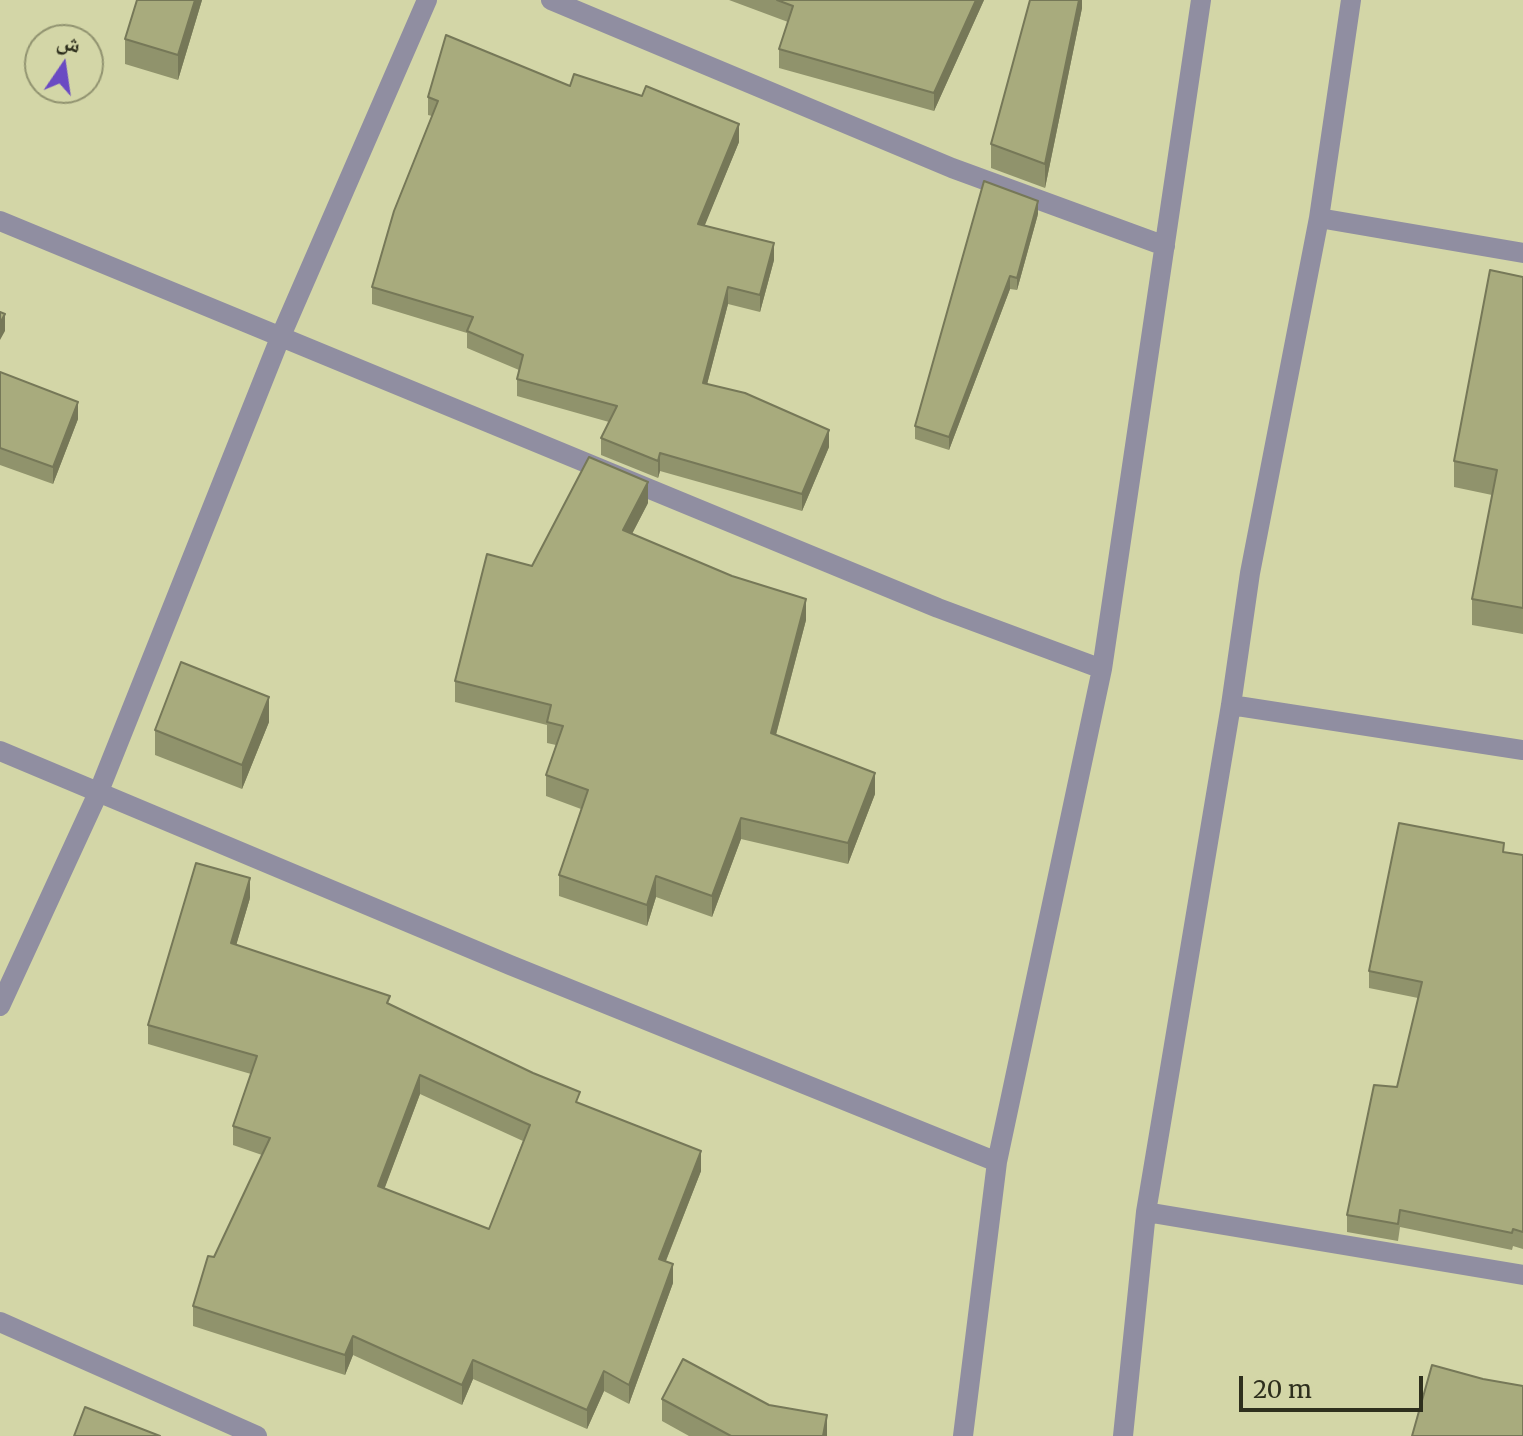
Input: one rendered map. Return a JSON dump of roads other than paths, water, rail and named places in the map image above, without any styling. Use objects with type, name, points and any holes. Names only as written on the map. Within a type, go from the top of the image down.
[{"type":"street","points":[[0,1006],[99,791],[280,338],[427,0]]},
{"type":"street","points":[[551,0],[952,168],[1165,246]]},
{"type":"street","points":[[963,1436],[997,1162],[1102,669],[1201,0]]},
{"type":"street","points":[[1123,1436],[1146,1212],[1231,705],[1250,573],[1319,218],[1351,0]]},
{"type":"street","points":[[1319,218],[1523,253]]},
{"type":"street","points":[[0,221],[938,608],[1102,669]]},
{"type":"street","points":[[1231,705],[1523,750]]},
{"type":"street","points":[[0,751],[510,965],[997,1162]]},
{"type":"street","points":[[1146,1212],[1523,1275]]},
{"type":"street","points":[[0,1322],[257,1436]]}]
